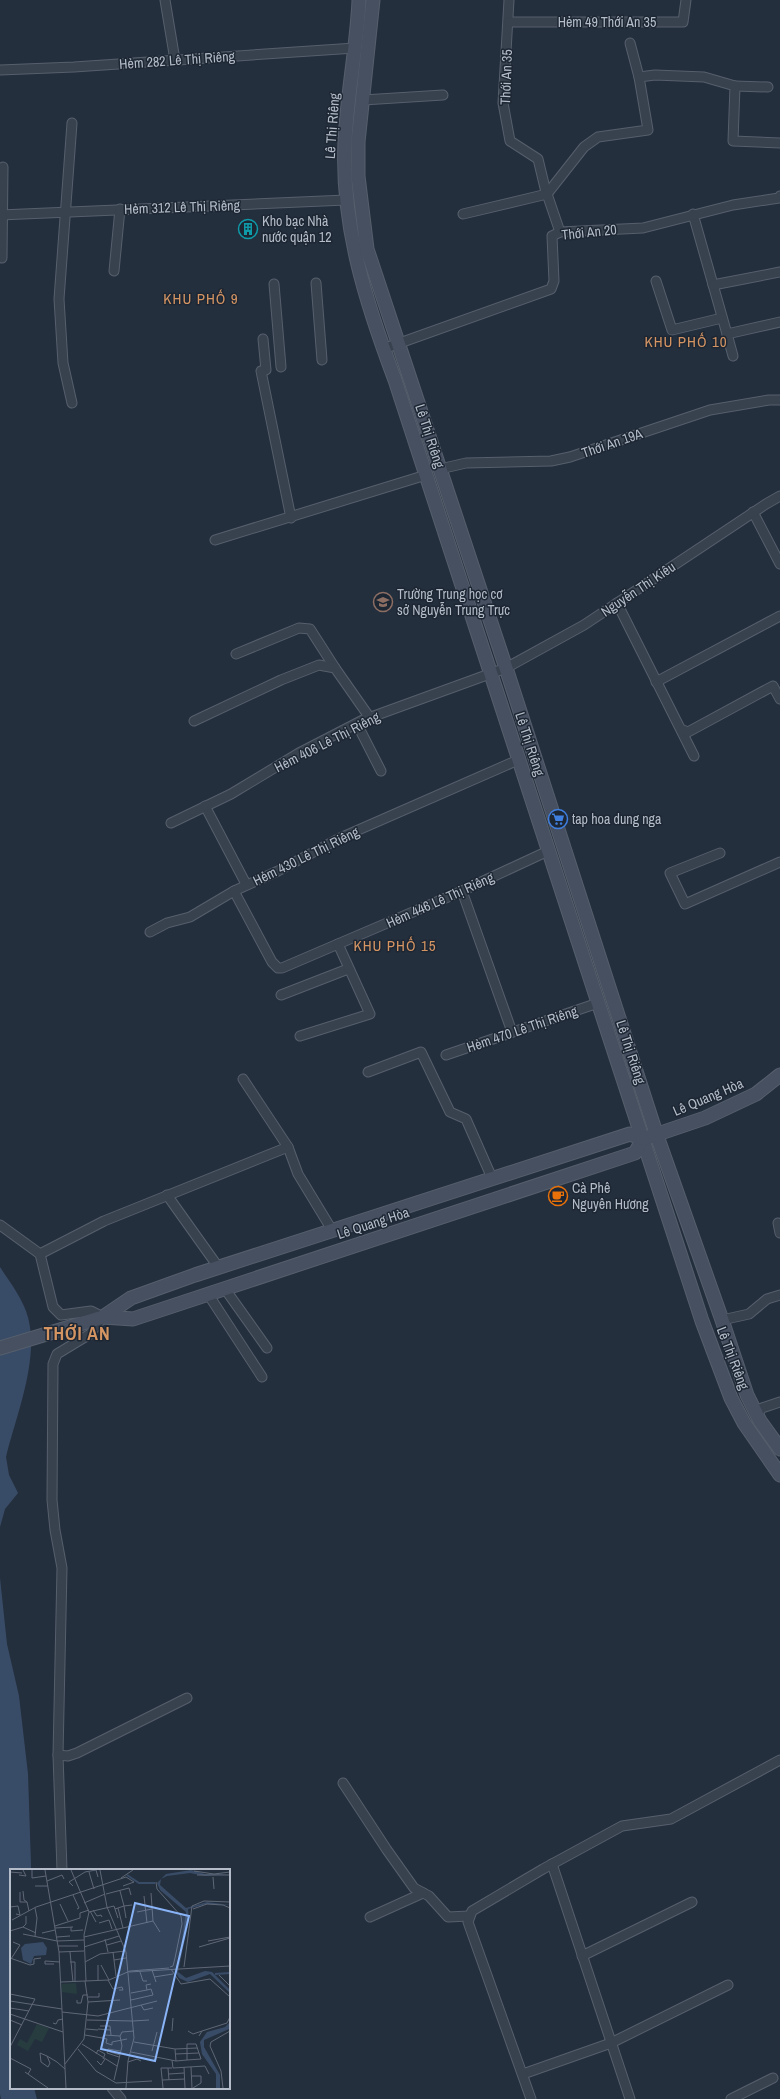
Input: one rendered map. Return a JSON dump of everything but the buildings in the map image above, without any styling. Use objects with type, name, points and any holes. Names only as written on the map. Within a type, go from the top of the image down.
[{"type":"street","points":[[165,0],[175,60]]},
{"type":"street","name":"Lê Thị Riêng","points":[[359,0],[345,142],[346,200],[355,257],[369,308],[426,475],[643,1139],[676,1246],[721,1373],[744,1423],[780,1475]]},
{"type":"street","name":"Lê Thị Riêng","points":[[373,0],[358,149],[358,176],[367,250],[506,668],[657,1136],[747,1395],[757,1414],[780,1449]]},
{"type":"street","name":"Thới An 35","points":[[509,0],[509,22],[503,103],[510,140],[538,159],[547,194],[560,232]]},
{"type":"street","name":"Hẻm 49 Thới An 35","points":[[509,22],[683,22],[686,0]]},
{"type":"street","points":[[463,214],[547,194],[584,147],[598,137],[648,130],[639,77],[630,43]]},
{"type":"street","name":"Hẻm 282 Lê Thị Riêng","points":[[0,70],[74,67],[354,48]]},
{"type":"street","points":[[639,77],[655,75],[704,77],[734,86],[768,87]]},
{"type":"street","points":[[734,86],[733,141],[780,143]]},
{"type":"street","points":[[363,100],[443,95]]},
{"type":"street","points":[[72,123],[59,299],[63,363],[72,404]]},
{"type":"street","points":[[2,258],[1,215],[3,167]]},
{"type":"street","name":"Thới An 20","points":[[383,349],[551,290],[554,281],[552,236],[560,232],[643,228],[693,214],[733,205],[779,198],[780,196]]},
{"type":"street","name":"Hẻm 312 Lê Thị Riêng","points":[[1,215],[346,200]]},
{"type":"street","points":[[114,271],[120,209]]},
{"type":"street","points":[[693,214],[733,356]]},
{"type":"street","points":[[713,285],[780,272]]},
{"type":"street","points":[[656,281],[672,330],[722,318]]},
{"type":"street","points":[[316,283],[322,360]]},
{"type":"street","points":[[274,284],[281,367]]},
{"type":"street","points":[[727,334],[780,322]]},
{"type":"street","points":[[263,339],[264,370],[291,518]]},
{"type":"street","name":"Thới An 19A","points":[[440,470],[466,463],[551,461],[578,455],[710,410],[769,400],[780,400]]},
{"type":"street","points":[[215,540],[291,518],[426,475]]},
{"type":"street","name":"Nguyễn Thị Kiêu","points":[[491,675],[584,625],[753,512],[780,496]]},
{"type":"street","points":[[753,512],[780,564]]},
{"type":"street","points":[[617,603],[656,682],[683,730],[694,756]]},
{"type":"street","points":[[656,682],[780,616]]},
{"type":"street","points":[[236,654],[299,628],[310,629],[370,718]]},
{"type":"street","points":[[194,721],[280,680],[319,665],[335,668]]},
{"type":"street","name":"Hẻm 406 Lê Thị Riêng","points":[[171,823],[231,794],[299,753],[357,724],[491,675]]},
{"type":"street","points":[[683,730],[688,732],[774,686],[780,699]]},
{"type":"street","points":[[357,724],[381,771]]},
{"type":"street","name":"Hẻm 430 Lê Thị Riêng","points":[[150,932],[167,923],[190,917],[246,884],[278,871],[340,838],[518,760]]},
{"type":"street","points":[[205,806],[246,884]]},
{"type":"street","name":"Hẻm 446 Lê Thị Riêng","points":[[338,944],[462,891],[548,851]]},
{"type":"street","points":[[720,853],[670,873],[685,904],[780,862]]},
{"type":"street","points":[[234,891],[272,962],[278,968],[282,968],[338,944],[348,970],[370,1014],[300,1036]]},
{"type":"street","points":[[462,891],[512,1032]]},
{"type":"street","points":[[281,995],[348,970]]},
{"type":"street","name":"Hẻm 470 Lê Thị Riêng","points":[[446,1055],[598,1003]]},
{"type":"street","points":[[368,1072],[422,1052],[450,1112],[466,1119],[492,1178]]},
{"type":"street","name":"Lê Quang Hòa","points":[[0,1348],[84,1324],[103,1317],[131,1298],[492,1178],[630,1134],[643,1139],[657,1136],[705,1118],[756,1094],[780,1075]]},
{"type":"street","points":[[243,1079],[288,1147],[298,1174],[332,1230]]},
{"type":"street","name":"Lê Quang Hòa","points":[[103,1317],[133,1320],[635,1153],[643,1139]]},
{"type":"street","points":[[40,1254],[104,1221],[288,1147]]},
{"type":"street","points":[[167,1195],[219,1268]]},
{"type":"street","points":[[778,1223],[780,1234]]},
{"type":"street","points":[[0,1225],[40,1254],[52,1307],[61,1315],[91,1311],[103,1317],[90,1334],[57,1354],[53,1364],[52,1500],[55,1530],[62,1568],[58,1755],[62,1869]]},
{"type":"street","points":[[225,1289],[267,1348]]},
{"type":"street","points":[[208,1294],[262,1377]]},
{"type":"street","points":[[722,1320],[749,1314],[767,1299],[780,1295]]},
{"type":"street","points":[[757,1414],[762,1408],[780,1402]]},
{"type":"street","points":[[58,1755],[68,1756],[77,1753],[187,1698]]},
{"type":"street","points":[[531,2099],[468,1922],[469,1916],[472,1912],[552,1864],[622,1826],[671,1819],[780,1760]]},
{"type":"street","points":[[343,1783],[386,1850],[414,1888],[429,1896],[448,1917],[469,1916]]},
{"type":"street","points":[[552,1864],[630,2099]]},
{"type":"street","points":[[370,1917],[423,1893]]},
{"type":"street","points":[[582,1956],[692,1902]]},
{"type":"street","points":[[523,2074],[611,2043],[728,1985]]},
{"type":"street","points":[[731,2099],[773,2078]]},
{"type":"street","points":[[113,2089],[121,2099]]},
{"type":"water","points":[[0,1267],[24,1305],[30,1328],[31,1346],[26,1384],[6,1457],[9,1475],[18,1493],[5,1509],[0,1527]]},
{"type":"water","points":[[0,1578],[7,1644],[19,1696],[28,1774],[31,1865],[31,1869],[10,1869],[10,2089],[34,2089],[37,2099],[1,2099]]},
{"type":"place","name":"Kho bạc Nhà nước quận 12","points":[[248,229]]},
{"type":"place","name":"Trường Trung học cơ sở Nguyễn Trung Trực","points":[[383,602]]},
{"type":"place","name":"tap hoa dung nga","points":[[558,819]]},
{"type":"place","name":"Cà Phê Nguyên Hương","points":[[558,1196]]},
{"type":"district","name":"KHU PHỐ 9","points":[[201,298]]},
{"type":"district","name":"KHU PHỐ 10","points":[[686,341]]},
{"type":"district","name":"KHU PHỐ 15","points":[[395,945]]},
{"type":"district","name":"THỚI AN","points":[[77,1333]]}]
